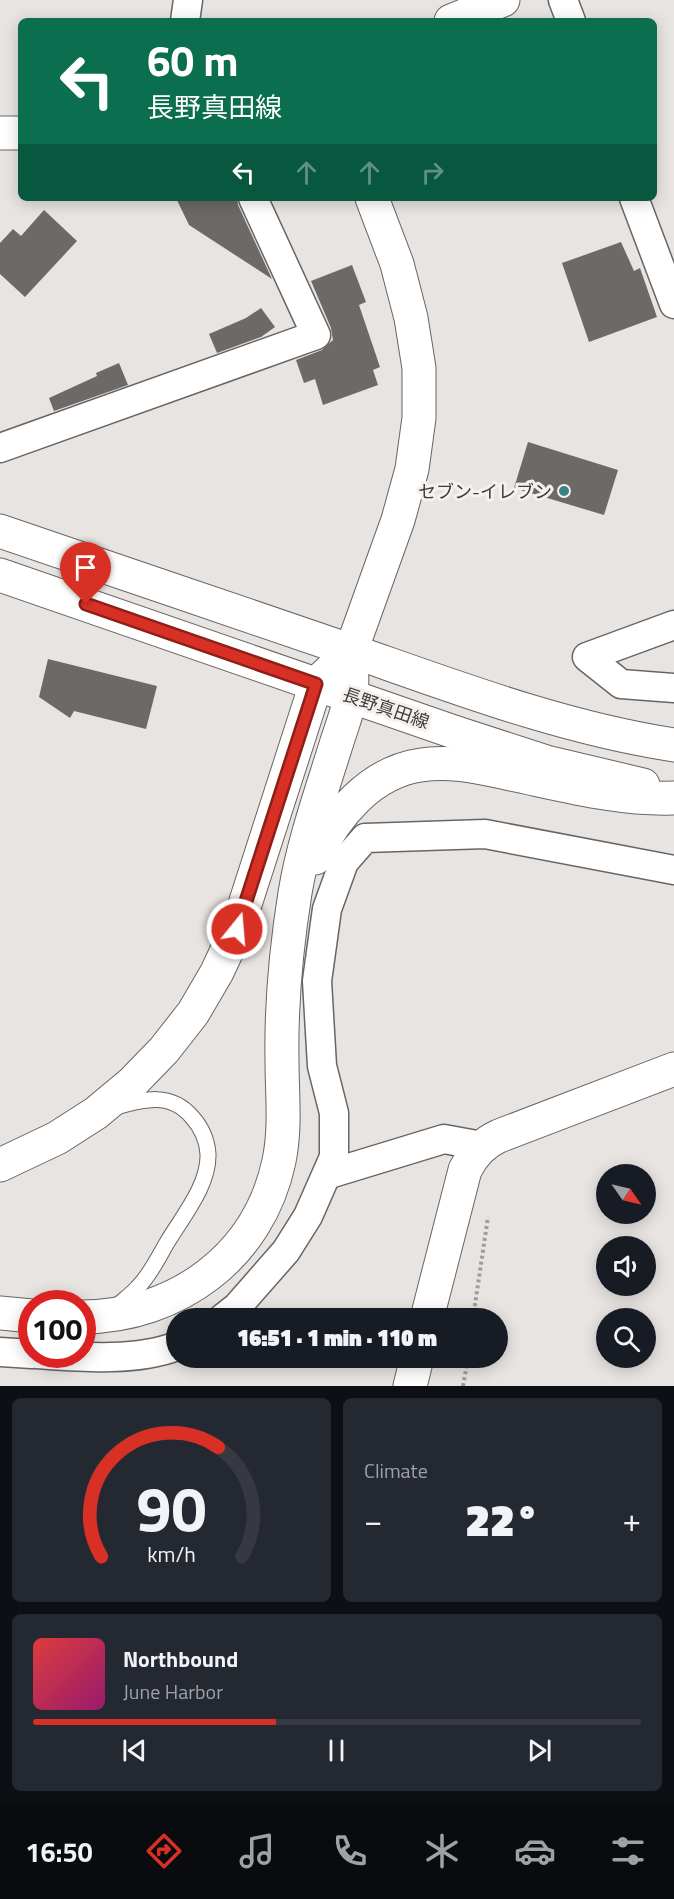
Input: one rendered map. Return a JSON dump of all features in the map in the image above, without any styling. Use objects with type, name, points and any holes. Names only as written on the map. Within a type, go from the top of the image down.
[{"type":"main road","points":[[458,18],[503,0]]},
{"type":"main road","points":[[0,134],[18,132]]},
{"type":"main road","points":[[96,1317],[127,1314],[152,1306],[175,1297],[197,1284],[217,1269],[235,1250],[263,1208],[273,1185],[283,1135],[282,1023],[290,921],[306,841],[351,695],[351,651],[398,520],[412,469],[419,418],[419,368],[411,318],[397,264],[373,201]]},
{"type":"main road","points":[[0,531],[472,693],[555,719],[642,740],[674,745]]},
{"type":"main road","name":"長野真田線","points":[[0,575],[546,762],[626,782],[674,790]]},
{"type":"main road","points":[[0,1165],[57,1138],[96,1113],[132,1083],[164,1050],[193,1013],[217,972],[237,929],[316,684],[351,651]]},
{"type":"main road","points":[[290,921],[310,868],[336,820],[354,800],[393,773],[419,765],[451,764],[472,766],[590,790],[654,799],[674,798]]},
{"type":"main road","points":[[430,1308],[465,1170],[482,1146],[500,1136],[674,1069]]},
{"type":"main road","points":[[0,1313],[18,1315]]},
{"type":"main road","points":[[410,1386],[414,1368]]},
{"type":"street","points":[[185,18],[188,0]]},
{"type":"street","points":[[563,0],[570,18]]},
{"type":"street","points":[[0,448],[316,335],[254,201]]},
{"type":"street","points":[[635,201],[674,304]]},
{"type":"street","points":[[674,625],[587,657],[621,684],[674,688]]},
{"type":"street","points":[[235,1308],[286,1251],[308,1216],[334,1157],[334,1113],[322,1066],[317,981],[327,909],[344,862],[365,838],[484,834],[674,870]]},
{"type":"street","points":[[326,1175],[444,1139],[482,1146]]},
{"type":"street","points":[[96,1356],[120,1356],[166,1350]]},
{"type":"street","points":[[0,1352],[18,1353]]},
{"type":"lane","points":[[96,1113],[144,1099],[162,1099],[176,1104],[189,1113],[201,1126],[208,1156],[198,1190],[140,1286],[128,1298],[96,1315]]},
{"type":"path","points":[[474,1308],[488,1216]]},
{"type":"path","points":[[464,1386],[467,1368]]},
{"type":"building","points":[[177,201],[237,201],[272,279],[189,225]]},
{"type":"building","points":[[44,210],[77,241],[25,297],[0,274],[0,243],[13,229],[21,236]]},
{"type":"building","points":[[621,242],[634,271],[640,268],[657,317],[589,342],[562,263]]},
{"type":"building","points":[[352,265],[366,302],[359,305],[380,367],[373,370],[378,385],[323,405],[315,379],[304,383],[296,360],[322,350],[333,340],[331,328],[311,281]]},
{"type":"building","points":[[261,308],[275,327],[261,337],[217,353],[209,334],[246,318]]},
{"type":"building","points":[[119,363],[128,385],[54,411],[49,398]]},
{"type":"building","points":[[528,442],[618,470],[604,515],[514,488]]},
{"type":"building","points":[[48,659],[157,686],[146,729],[74,711],[70,718],[39,697]]},
{"type":"place","name":"セブン-イレブン","points":[[564,491]]},
{"type":"route","points":[[86,604],[316,684],[237,929]]}]
